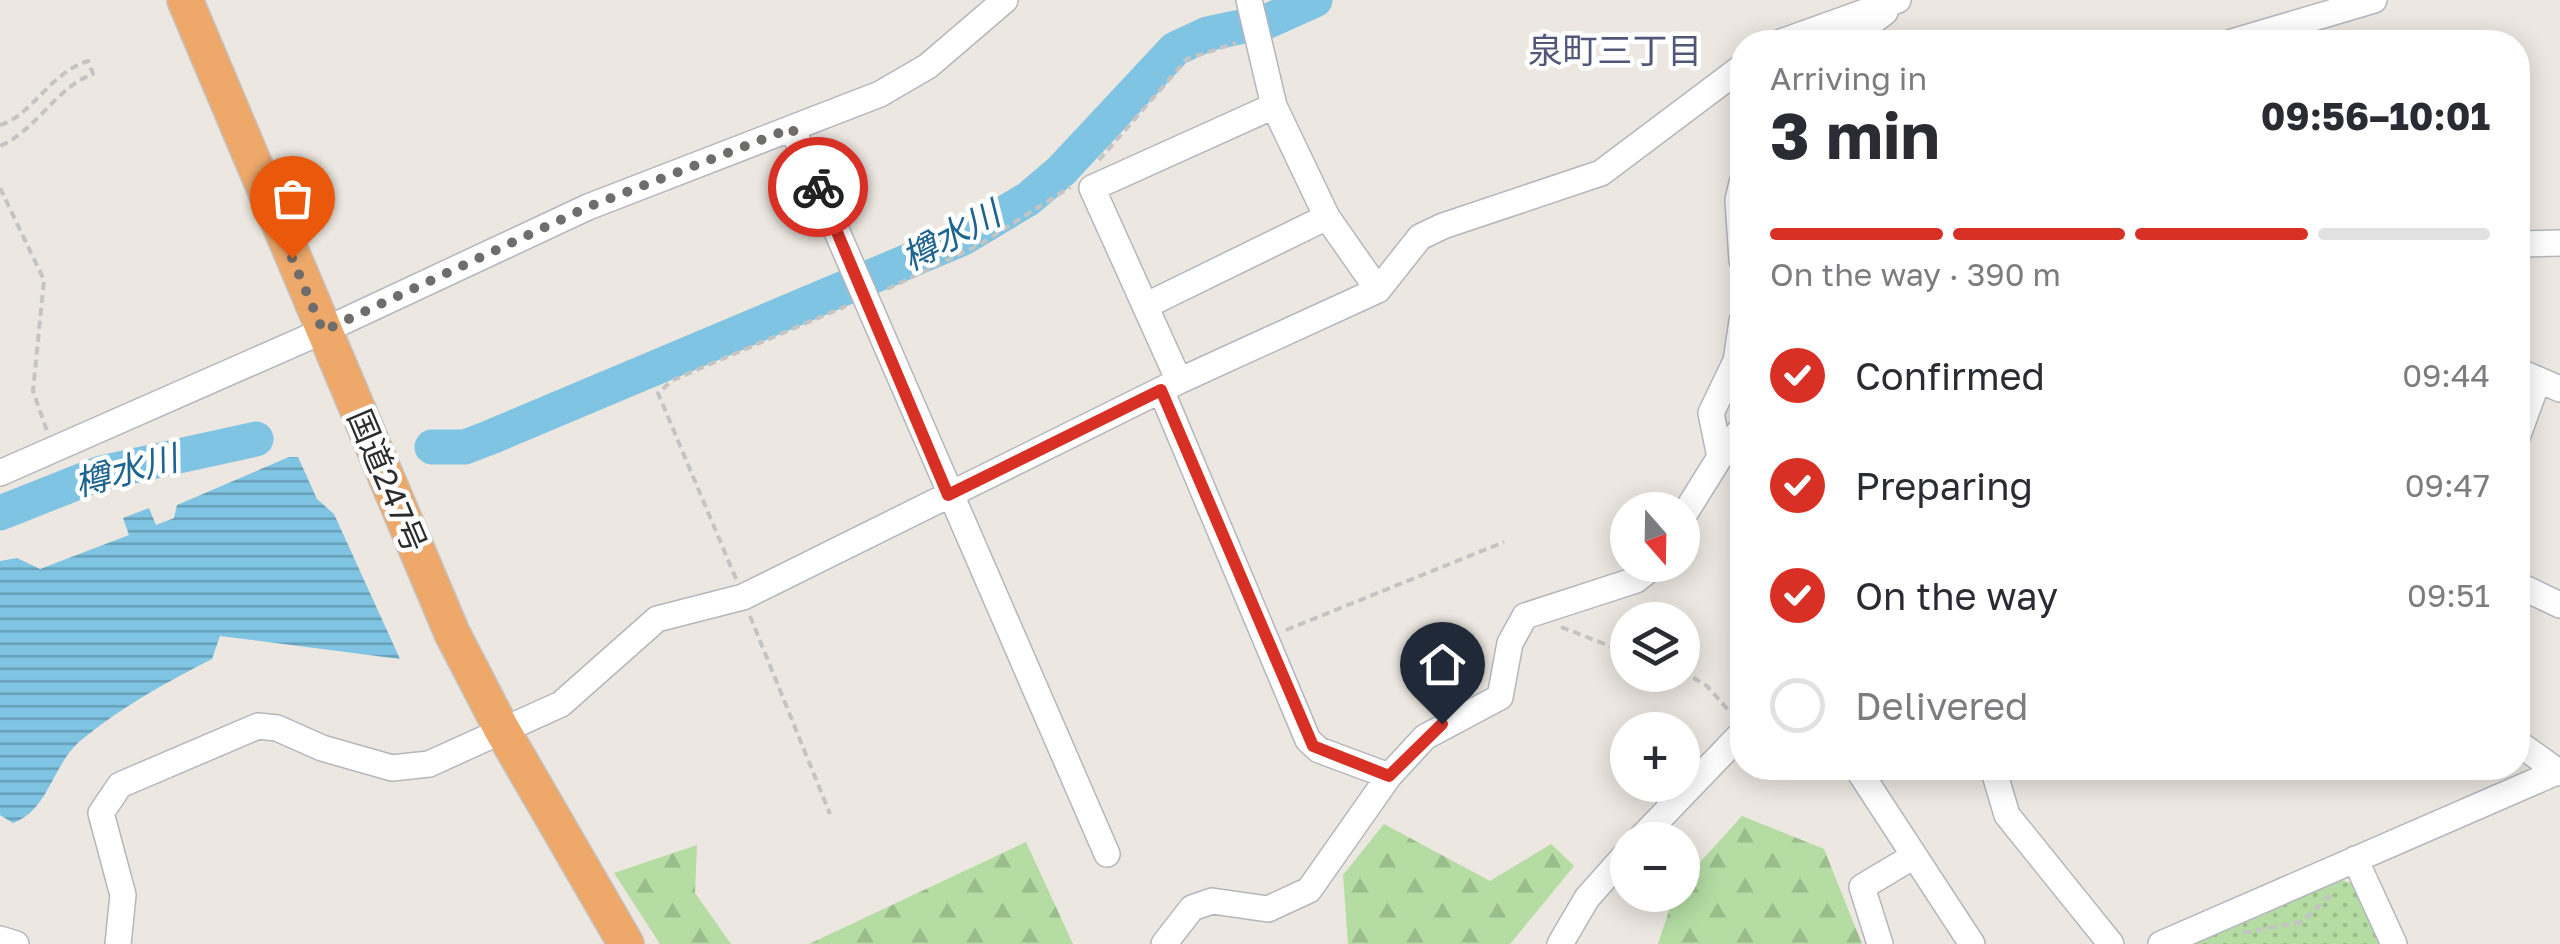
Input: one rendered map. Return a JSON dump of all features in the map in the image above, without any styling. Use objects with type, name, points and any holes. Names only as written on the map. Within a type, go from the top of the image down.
[{"type":"highway","name":"国道247号","points":[[185,0],[452,634],[500,728],[626,944]]},
{"type":"street","points":[[0,473],[323,331],[588,207],[896,85],[928,66],[1006,0]]},
{"type":"street","points":[[1815,30],[1899,0]]},
{"type":"street","points":[[1860,30],[1899,0]]},
{"type":"street","points":[[2273,30],[2374,0]]},
{"type":"street","points":[[1254,16],[1274,106],[1327,217],[1378,290]]},
{"type":"street","points":[[118,944],[123,895],[101,812],[120,785],[258,726],[278,728],[364,762],[406,769],[430,764],[500,728],[561,704],[657,619],[743,597],[1170,386],[1378,290],[1420,237],[1474,214],[1601,173],[1730,77]]},
{"type":"street","points":[[1274,106],[1092,188],[1145,306],[1170,386],[1263,635],[1313,746],[1389,776]]},
{"type":"street","points":[[792,128],[1107,854]]},
{"type":"street","points":[[1145,306],[1327,217]]},
{"type":"street","points":[[2530,244],[2560,243]]},
{"type":"street","points":[[1720,456],[1711,414],[1730,374]]},
{"type":"street","points":[[1698,492],[1730,443]]},
{"type":"street","points":[[1164,944],[1192,908],[1212,901],[1268,909],[1309,890],[1389,776],[1434,730],[1500,697],[1514,632],[1524,616],[1629,582]]},
{"type":"street","points":[[2530,589],[2558,599]]},
{"type":"street","points":[[1656,822],[1730,743]]},
{"type":"street","points":[[2530,751],[2560,772]]},
{"type":"street","points":[[2161,944],[2560,772]]},
{"type":"street","points":[[1866,780],[1972,944]]},
{"type":"street","points":[[1997,780],[2006,815],[2111,944]]},
{"type":"street","points":[[1880,944],[1862,887],[1914,856]]},
{"type":"street","points":[[2355,859],[2394,944]]},
{"type":"street","points":[[1560,944],[1580,908],[1610,873]]},
{"type":"street","points":[[0,939],[16,944]]},
{"type":"path","points":[[0,124],[16,116],[65,68],[88,61],[93,74],[75,81],[20,135],[0,146]]},
{"type":"path","points":[[0,188],[44,280],[33,390],[54,449]]},
{"type":"path","points":[[1263,635],[1313,622],[1504,542]]},
{"type":"path","points":[[1537,610],[1552,624],[1610,646]]},
{"type":"path","points":[[1700,682],[1730,715]]},
{"type":"path","points":[[2234,935],[2301,922],[2339,888]]},
{"type":"green space","points":[[1742,816],[1824,849],[1862,944],[1658,944],[1668,912],[1700,912],[1700,862]]},
{"type":"green space","points":[[1384,824],[1490,881],[1551,844],[1574,866],[1510,944],[1348,944],[1343,875]]},
{"type":"green space","points":[[1026,842],[1073,944],[809,944]]},
{"type":"green space","points":[[697,845],[695,893],[731,944],[660,944],[614,873]]},
{"type":"green space","points":[[2335,878],[2357,885],[2384,944],[2182,944]]},
{"type":"water","points":[[289,457],[298,457],[317,499],[334,514],[400,659],[220,636],[212,659],[144,696],[80,741],[43,798],[25,817],[13,823],[0,815],[0,561],[17,558],[40,569],[129,535],[123,518],[149,508],[156,525],[174,518],[177,505]]},
{"type":"waterway","name":"樽水川","points":[[432,447],[465,447],[491,437],[963,238],[1028,199],[1061,171],[1175,49],[1207,34],[1268,21],[1315,0]]},
{"type":"waterway","name":"樽水川","points":[[0,513],[101,473],[256,439]]},
{"type":"way so far","points":[[292,258],[323,331],[588,207],[792,128],[818,187]]},
{"type":"district","name":"泉町三丁目","points":[[1615,51]]},
{"type":"route","points":[[818,187],[948,495],[1161,390],[1300,725],[1313,746],[1389,776],[1425,736],[1442,724]]}]
